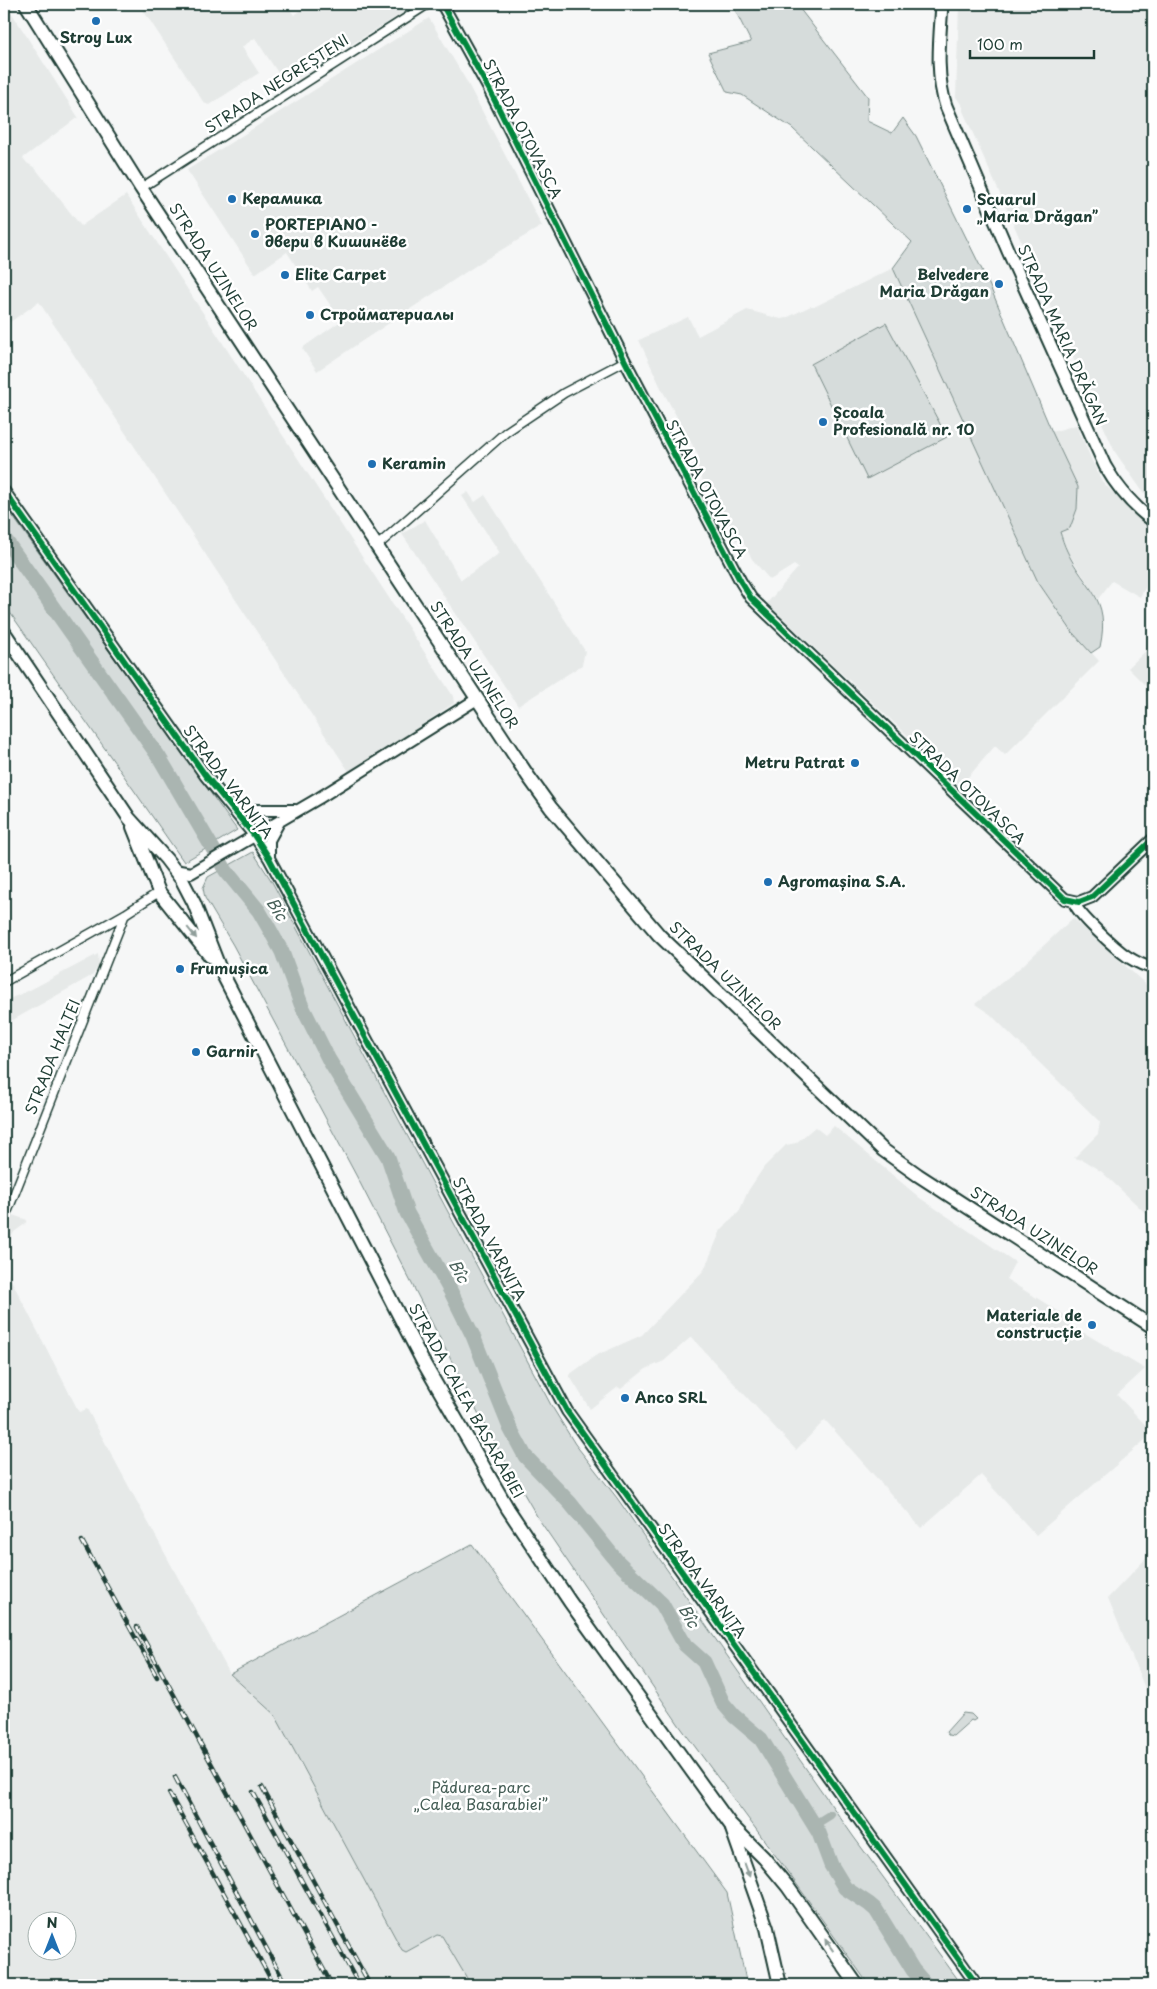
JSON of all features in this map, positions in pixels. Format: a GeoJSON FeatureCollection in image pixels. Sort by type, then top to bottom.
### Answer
{"type":"FeatureCollection","features":[{"type":"Feature","properties":{"kind":"main road","name":"STRADA UZINELOR"},"geometry":{"type":"LineString","coordinates":[[26,4],[141,188],[551,808],[659,935],[883,1150],[918,1175],[1153,1328]]}},
{"type":"Feature","properties":{"kind":"main road","name":"STRADA MARIA DRĂGAN"},"geometry":{"type":"LineString","coordinates":[[942,4],[939,73],[940,91],[946,106],[1008,251],[1105,466],[1122,492],[1141,512],[1153,521]]}},
{"type":"Feature","properties":{"kind":"main road","name":"STRADA CALEA BASARABIEI"},"geometry":{"type":"LineString","coordinates":[[4,632],[129,818],[174,870],[194,903],[219,967],[422,1360],[508,1509],[570,1602],[730,1824],[764,1858],[788,1888],[857,1985]]}},
{"type":"Feature","properties":{"kind":"main road","name":"STRADA CALEA BASARABIEI"},"geometry":{"type":"LineString","coordinates":[[129,818],[160,891],[219,967]]}},
{"type":"Feature","properties":{"kind":"main road"},"geometry":{"type":"LineString","coordinates":[[174,870],[164,874],[160,891],[178,897],[186,890]]}},
{"type":"Feature","properties":{"kind":"main road","name":"STRADA CALEA BASARABIEI"},"geometry":{"type":"LineString","coordinates":[[730,1824],[767,1928],[780,1985]]}},
{"type":"Feature","properties":{"kind":"street","name":"STRADA NEGREȘTENI"},"geometry":{"type":"LineString","coordinates":[[141,188],[428,4]]}},
{"type":"Feature","properties":{"kind":"street","name":"STRADA OTOVASCA"},"geometry":{"type":"LineString","coordinates":[[442,4],[489,89],[625,361],[751,598],[1069,900],[1079,913],[1128,957],[1144,966],[1153,968]]}},
{"type":"Feature","properties":{"kind":"street"},"geometry":{"type":"LineString","coordinates":[[377,546],[506,432],[564,393],[625,361]]}},
{"type":"Feature","properties":{"kind":"street","name":"STRADA VARNIȚA"},"geometry":{"type":"LineString","coordinates":[[4,490],[205,775],[254,834],[269,858],[568,1411],[976,1985]]}},
{"type":"Feature","properties":{"kind":"street"},"geometry":{"type":"LineString","coordinates":[[174,870],[194,871],[254,834],[280,821],[478,699]]}},
{"type":"Feature","properties":{"kind":"street"},"geometry":{"type":"LineString","coordinates":[[230,805],[265,811],[298,810]]}},
{"type":"Feature","properties":{"kind":"street"},"geometry":{"type":"LineString","coordinates":[[269,858],[269,840],[280,821]]}},
{"type":"Feature","properties":{"kind":"street"},"geometry":{"type":"LineString","coordinates":[[1069,900],[1083,901],[1092,897],[1153,839]]}},
{"type":"Feature","properties":{"kind":"street"},"geometry":{"type":"LineString","coordinates":[[186,890],[194,871]]}},
{"type":"Feature","properties":{"kind":"street"},"geometry":{"type":"LineString","coordinates":[[4,982],[125,914],[160,891]]}},
{"type":"Feature","properties":{"kind":"street","name":"STRADA HALTEI"},"geometry":{"type":"LineString","coordinates":[[8,1210],[125,914]]}},
{"type":"Feature","properties":{"kind":"shaded area"},"geometry":{"type":"Polygon","coordinates":[[[4,4],[6,4],[78,117],[23,158],[35,168],[81,226],[126,195],[453,696],[454,703],[350,773],[39,302],[4,326],[4,4]]]}},
{"type":"Feature","properties":{"kind":"shaded area"},"geometry":{"type":"Polygon","coordinates":[[[152,4],[286,4],[294,15],[306,7],[305,4],[414,4],[286,85],[255,38],[242,47],[259,73],[209,105],[204,103],[143,10],[152,4]]]}},
{"type":"Feature","properties":{"kind":"shaded area"},"geometry":{"type":"Polygon","coordinates":[[[959,4],[1153,4],[1153,500],[1143,492],[1115,452],[963,111],[963,107],[956,97],[959,4]]]}},
{"type":"Feature","properties":{"kind":"shaded area"},"geometry":{"type":"Polygon","coordinates":[[[429,18],[467,82],[542,226],[481,262],[317,371],[302,348],[341,321],[318,287],[312,291],[287,252],[255,274],[187,170],[429,18]]]}},
{"type":"Feature","properties":{"kind":"shaded area"},"geometry":{"type":"Polygon","coordinates":[[[893,268],[1038,582],[1073,632],[1099,661],[1005,755],[995,746],[963,783],[959,784],[767,603],[798,568],[794,565],[770,580],[752,559],[744,544],[739,539],[736,541],[692,461],[699,457],[661,388],[639,340],[688,317],[698,336],[747,310],[781,319],[786,318],[811,306],[816,306],[893,268]]]}},
{"type":"Feature","properties":{"kind":"shaded area"},"geometry":{"type":"Polygon","coordinates":[[[1076,425],[1101,480],[1134,515],[1153,529],[1153,574],[1140,597],[1112,581],[1098,599],[1067,551],[1060,532],[1070,528],[1077,509],[1078,487],[1052,432],[1076,425]]]}},
{"type":"Feature","properties":{"kind":"shaded area"},"geometry":{"type":"Polygon","coordinates":[[[468,492],[475,502],[485,495],[585,651],[582,665],[518,706],[402,534],[425,520],[461,580],[500,553],[462,496],[468,492]]]}},
{"type":"Feature","properties":{"kind":"shaded area"},"geometry":{"type":"Polygon","coordinates":[[[1151,646],[1153,648],[1153,693],[1128,668],[1151,646]]]}},
{"type":"Feature","properties":{"kind":"shaded area"},"geometry":{"type":"Polygon","coordinates":[[[1073,918],[1153,991],[1153,1220],[1102,1172],[1083,1160],[1074,1158],[1098,1134],[1100,1122],[990,1014],[975,1004],[1022,966],[1073,918]]]}},
{"type":"Feature","properties":{"kind":"shaded area"},"geometry":{"type":"Polygon","coordinates":[[[98,954],[99,964],[93,975],[4,1025],[4,1001],[28,991],[98,954]]]}},
{"type":"Feature","properties":{"kind":"shaded area"},"geometry":{"type":"Polygon","coordinates":[[[834,1126],[920,1198],[1015,1262],[1006,1279],[1066,1316],[1064,1321],[1145,1369],[1117,1395],[1153,1433],[1036,1535],[981,1475],[921,1528],[825,1420],[796,1450],[691,1337],[664,1361],[646,1369],[621,1389],[618,1387],[590,1409],[569,1375],[595,1356],[642,1335],[704,1270],[721,1230],[739,1212],[748,1191],[764,1167],[786,1145],[796,1143],[815,1127],[825,1135],[834,1126]]]}},
{"type":"Feature","properties":{"kind":"shaded area"},"geometry":{"type":"Polygon","coordinates":[[[4,1212],[27,1220],[25,1224],[14,1232],[4,1252],[4,1212]]]}},
{"type":"Feature","properties":{"kind":"shaded area"},"geometry":{"type":"Polygon","coordinates":[[[4,1266],[79,1412],[87,1409],[230,1674],[275,1715],[406,1952],[437,1935],[442,1936],[471,1985],[4,1985],[4,1266]]]}},
{"type":"Feature","properties":{"kind":"shaded area"},"geometry":{"type":"Polygon","coordinates":[[[1153,1551],[1153,1708],[1108,1598],[1153,1551]]]}},
{"type":"Feature","properties":{"kind":"green space"},"geometry":{"type":"Polygon","coordinates":[[[732,4],[796,4],[868,97],[867,121],[892,133],[903,118],[916,136],[988,282],[1052,432],[1078,487],[1077,509],[1070,528],[1060,532],[1074,564],[1099,604],[1102,616],[1100,647],[1091,653],[1073,633],[1038,582],[893,268],[912,242],[792,128],[742,95],[727,92],[708,53],[751,42],[732,4]]]}},
{"type":"Feature","properties":{"kind":"green space"},"geometry":{"type":"Polygon","coordinates":[[[886,323],[947,437],[867,479],[811,364],[886,323]]]}},
{"type":"Feature","properties":{"kind":"green space"},"geometry":{"type":"Polygon","coordinates":[[[4,504],[237,830],[184,862],[4,604],[4,504]]]}},
{"type":"Feature","properties":{"kind":"green space"},"geometry":{"type":"Polygon","coordinates":[[[253,852],[271,880],[551,1405],[575,1444],[617,1498],[853,1836],[962,1985],[869,1985],[679,1725],[538,1518],[486,1428],[357,1177],[233,945],[205,898],[203,888],[208,877],[253,852]]]}},
{"type":"Feature","properties":{"kind":"green space","name":"Pădurea-parc „Calea Basarabiei”"},"geometry":{"type":"Polygon","coordinates":[[[472,1544],[727,1893],[747,1985],[471,1985],[442,1936],[437,1935],[406,1952],[402,1950],[275,1715],[230,1674],[472,1544]]]}},
{"type":"Feature","properties":{"kind":"green space"},"geometry":{"type":"Polygon","coordinates":[[[963,1713],[971,1714],[976,1719],[971,1720],[953,1736],[948,1735],[946,1732],[963,1713]]]}},
{"type":"Feature","properties":{"kind":"waterway","name":"Bîc"},"geometry":{"type":"LineString","coordinates":[[4,538],[159,757],[226,871],[259,911],[270,930],[282,952],[301,1004],[329,1060],[388,1157],[407,1213],[473,1336],[510,1428],[525,1456],[570,1503],[617,1561],[662,1604],[685,1645],[704,1662],[723,1703],[734,1716],[761,1739],[819,1833],[831,1865],[845,1888],[876,1910],[913,1970],[926,1985]]}},
{"type":"Feature","properties":{"kind":"waterway"},"geometry":{"type":"LineString","coordinates":[[814,1825],[830,1815]]}},
{"type":"Feature","properties":{"kind":"railway"},"geometry":{"type":"LineString","coordinates":[[82,1541],[157,1677]]}},
{"type":"Feature","properties":{"kind":"railway"},"geometry":{"type":"LineString","coordinates":[[137,1627],[332,1985]]}},
{"type":"Feature","properties":{"kind":"railway"},"geometry":{"type":"LineString","coordinates":[[175,1777],[286,1985]]}},
{"type":"Feature","properties":{"kind":"railway"},"geometry":{"type":"LineString","coordinates":[[262,1787],[370,1985]]}},
{"type":"Feature","properties":{"kind":"railway"},"geometry":{"type":"LineString","coordinates":[[253,1792],[359,1985]]}},
{"type":"Feature","properties":{"kind":"railway"},"geometry":{"type":"LineString","coordinates":[[169,1793],[274,1985]]}},
{"type":"Feature","properties":{"kind":"cycle path"},"geometry":{"type":"LineString","coordinates":[[442,4],[489,89],[625,361],[751,598],[1065,899],[1079,902],[1092,897],[1153,839]]}},
{"type":"Feature","properties":{"kind":"cycle path"},"geometry":{"type":"LineString","coordinates":[[4,491],[205,775],[254,835],[269,858],[567,1411],[977,1985]]}},
{"type":"Feature","properties":{"kind":"place","name":"Stroy Lux"},"geometry":{"type":"Point","coordinates":[96,21]}},
{"type":"Feature","properties":{"kind":"place","name":"Керамика"},"geometry":{"type":"Point","coordinates":[232,199]}},
{"type":"Feature","properties":{"kind":"place","name":"Scuarul „Maria Drăgan”"},"geometry":{"type":"Point","coordinates":[967,209]}},
{"type":"Feature","properties":{"kind":"place","name":"PORTEPIANO - двери в Кишинёве"},"geometry":{"type":"Point","coordinates":[255,234]}},
{"type":"Feature","properties":{"kind":"place","name":"Elite Carpet"},"geometry":{"type":"Point","coordinates":[285,275]}},
{"type":"Feature","properties":{"kind":"place","name":"Belvedere Maria Drăgan"},"geometry":{"type":"Point","coordinates":[999,284]}},
{"type":"Feature","properties":{"kind":"place","name":"Стройматериалы"},"geometry":{"type":"Point","coordinates":[310,315]}},
{"type":"Feature","properties":{"kind":"place","name":"Școala Profesională nr. 10"},"geometry":{"type":"Point","coordinates":[823,422]}},
{"type":"Feature","properties":{"kind":"place","name":"Keramin"},"geometry":{"type":"Point","coordinates":[372,464]}},
{"type":"Feature","properties":{"kind":"place","name":"Metru Patrat"},"geometry":{"type":"Point","coordinates":[855,763]}},
{"type":"Feature","properties":{"kind":"place","name":"Agromașina S.A."},"geometry":{"type":"Point","coordinates":[768,882]}},
{"type":"Feature","properties":{"kind":"place","name":"Frumușica"},"geometry":{"type":"Point","coordinates":[180,969]}},
{"type":"Feature","properties":{"kind":"place","name":"Garnir"},"geometry":{"type":"Point","coordinates":[196,1052]}},
{"type":"Feature","properties":{"kind":"place","name":"Materiale de construcție"},"geometry":{"type":"Point","coordinates":[1092,1325]}},
{"type":"Feature","properties":{"kind":"place","name":"Anco SRL"},"geometry":{"type":"Point","coordinates":[625,1398]}}]}
